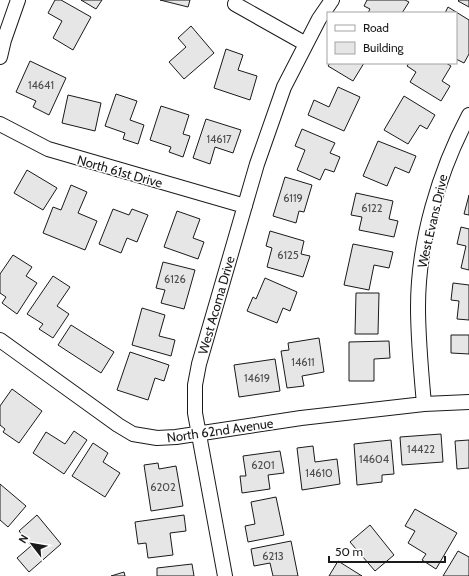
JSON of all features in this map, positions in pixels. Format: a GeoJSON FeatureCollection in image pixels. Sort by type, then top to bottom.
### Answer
{"type":"FeatureCollection","features":[{"type":"Feature","properties":{"kind":"street"},"geometry":{"type":"LineString","coordinates":[[0,57],[4,40],[18,0]]}},
{"type":"Feature","properties":{"kind":"street","name":"West Acoma Drive"},"geometry":{"type":"LineString","coordinates":[[225,576],[195,413],[195,385],[199,364],[256,164],[284,87],[319,20],[332,0]]}},
{"type":"Feature","properties":{"kind":"street"},"geometry":{"type":"LineString","coordinates":[[235,4],[306,44]]}},
{"type":"Feature","properties":{"kind":"street","name":"West Evans Drive"},"geometry":{"type":"LineString","coordinates":[[424,404],[418,313],[422,259],[440,181],[448,158],[469,115]]}},
{"type":"Feature","properties":{"kind":"street","name":"North 61st Drive"},"geometry":{"type":"LineString","coordinates":[[0,124],[48,149],[245,206]]}},
{"type":"Feature","properties":{"kind":"street","name":"North 62nd Avenue"},"geometry":{"type":"LineString","coordinates":[[0,340],[118,426],[133,434],[158,438],[176,437],[301,418],[424,404],[469,402]]}},
{"type":"Feature","properties":{"kind":"building"},"geometry":{"type":"Polygon","coordinates":[[[55,0],[61,0],[91,17],[73,50],[53,38],[62,21],[48,13],[55,0]]]}},
{"type":"Feature","properties":{"kind":"building"},"geometry":{"type":"Polygon","coordinates":[[[81,0],[102,0],[96,9],[81,0]]]}},
{"type":"Feature","properties":{"kind":"building"},"geometry":{"type":"Polygon","coordinates":[[[160,0],[190,0],[188,7],[160,0]]]}},
{"type":"Feature","properties":{"kind":"building"},"geometry":{"type":"Polygon","coordinates":[[[367,0],[405,0],[409,2],[403,12],[368,12],[370,9],[364,6],[367,0]]]}},
{"type":"Feature","properties":{"kind":"building"},"geometry":{"type":"Polygon","coordinates":[[[469,0],[469,7],[458,1],[469,0]]]}},
{"type":"Feature","properties":{"kind":"building"},"geometry":{"type":"Polygon","coordinates":[[[448,7],[456,12],[446,12],[448,7]]]}},
{"type":"Feature","properties":{"kind":"building"},"geometry":{"type":"Polygon","coordinates":[[[457,13],[469,20],[469,54],[464,63],[457,60],[457,13]]]}},
{"type":"Feature","properties":{"kind":"building"},"geometry":{"type":"Polygon","coordinates":[[[191,26],[214,53],[184,79],[169,62],[186,47],[178,38],[191,26]]]}},
{"type":"Feature","properties":{"kind":"building"},"geometry":{"type":"Polygon","coordinates":[[[226,49],[243,55],[238,70],[257,76],[250,100],[214,88],[226,49]]]}},
{"type":"Feature","properties":{"kind":"building"},"geometry":{"type":"Polygon","coordinates":[[[30,61],[66,78],[49,115],[33,107],[36,101],[16,92],[30,61]]]}},
{"type":"Feature","properties":{"kind":"building"},"geometry":{"type":"Polygon","coordinates":[[[329,64],[363,64],[353,81],[328,66],[329,64]]]}},
{"type":"Feature","properties":{"kind":"building"},"geometry":{"type":"Polygon","coordinates":[[[408,64],[448,64],[451,66],[442,81],[450,86],[441,101],[410,82],[416,72],[407,66],[408,64]]]}},
{"type":"Feature","properties":{"kind":"building"},"geometry":{"type":"Polygon","coordinates":[[[338,87],[360,97],[344,131],[308,115],[314,100],[329,107],[338,87]]]}},
{"type":"Feature","properties":{"kind":"building"},"geometry":{"type":"Polygon","coordinates":[[[116,94],[137,101],[130,120],[144,125],[138,144],[123,139],[125,133],[105,126],[116,94]]]}},
{"type":"Feature","properties":{"kind":"building"},"geometry":{"type":"Polygon","coordinates":[[[68,95],[101,103],[95,131],[62,123],[68,95]]]}},
{"type":"Feature","properties":{"kind":"building"},"geometry":{"type":"Polygon","coordinates":[[[404,96],[435,115],[427,129],[420,125],[408,144],[384,130],[404,96]]]}},
{"type":"Feature","properties":{"kind":"building"},"geometry":{"type":"Polygon","coordinates":[[[161,106],[189,115],[183,134],[190,136],[183,157],[169,152],[171,147],[150,140],[161,106]]]}},
{"type":"Feature","properties":{"kind":"building"},"geometry":{"type":"Polygon","coordinates":[[[206,119],[241,130],[233,153],[215,147],[210,164],[193,158],[206,119]]]}},
{"type":"Feature","properties":{"kind":"building"},"geometry":{"type":"Polygon","coordinates":[[[302,129],[335,143],[330,153],[340,157],[334,172],[325,169],[320,180],[297,170],[305,150],[295,146],[302,129]]]}},
{"type":"Feature","properties":{"kind":"building"},"geometry":{"type":"Polygon","coordinates":[[[378,141],[416,156],[409,173],[395,167],[387,186],[363,176],[378,141]]]}},
{"type":"Feature","properties":{"kind":"building"},"geometry":{"type":"Polygon","coordinates":[[[27,170],[57,188],[43,210],[14,193],[27,170]]]}},
{"type":"Feature","properties":{"kind":"building"},"geometry":{"type":"Polygon","coordinates":[[[285,177],[312,185],[304,212],[299,211],[296,223],[273,216],[285,177]]]}},
{"type":"Feature","properties":{"kind":"building"},"geometry":{"type":"Polygon","coordinates":[[[71,185],[87,192],[78,213],[97,221],[85,250],[43,233],[53,207],[61,210],[71,185]]]}},
{"type":"Feature","properties":{"kind":"building"},"geometry":{"type":"Polygon","coordinates":[[[356,193],[393,201],[389,219],[398,221],[394,237],[359,230],[362,217],[351,215],[356,193]]]}},
{"type":"Feature","properties":{"kind":"building"},"geometry":{"type":"Polygon","coordinates":[[[469,195],[469,215],[464,214],[469,195]]]}},
{"type":"Feature","properties":{"kind":"building"},"geometry":{"type":"Polygon","coordinates":[[[113,209],[129,215],[132,209],[148,215],[137,242],[127,238],[121,253],[99,244],[113,209]]]}},
{"type":"Feature","properties":{"kind":"building"},"geometry":{"type":"Polygon","coordinates":[[[177,211],[200,219],[193,238],[204,242],[198,259],[164,247],[177,211]]]}},
{"type":"Feature","properties":{"kind":"building"},"geometry":{"type":"Polygon","coordinates":[[[461,227],[469,229],[469,270],[461,268],[466,246],[457,244],[461,227]]]}},
{"type":"Feature","properties":{"kind":"building"},"geometry":{"type":"Polygon","coordinates":[[[270,231],[304,241],[301,254],[310,256],[303,277],[267,267],[272,248],[266,246],[270,231]]]}},
{"type":"Feature","properties":{"kind":"building"},"geometry":{"type":"Polygon","coordinates":[[[353,244],[393,252],[389,268],[374,265],[369,290],[344,285],[353,244]]]}},
{"type":"Feature","properties":{"kind":"building"},"geometry":{"type":"Polygon","coordinates":[[[13,255],[32,267],[26,276],[37,283],[17,314],[2,303],[6,297],[0,293],[0,274],[13,255]]]}},
{"type":"Feature","properties":{"kind":"building"},"geometry":{"type":"Polygon","coordinates":[[[163,262],[195,270],[184,309],[161,303],[165,290],[156,288],[163,262]]]}},
{"type":"Feature","properties":{"kind":"building"},"geometry":{"type":"Polygon","coordinates":[[[53,276],[70,287],[57,306],[69,314],[53,338],[39,329],[43,324],[27,314],[53,276]]]}},
{"type":"Feature","properties":{"kind":"building"},"geometry":{"type":"Polygon","coordinates":[[[265,278],[297,292],[290,311],[283,308],[277,323],[247,311],[253,297],[256,299],[265,278]]]}},
{"type":"Feature","properties":{"kind":"building"},"geometry":{"type":"Polygon","coordinates":[[[453,283],[469,285],[469,320],[457,319],[459,301],[451,300],[453,283]]]}},
{"type":"Feature","properties":{"kind":"building"},"geometry":{"type":"Polygon","coordinates":[[[356,293],[379,293],[378,334],[355,334],[356,293]]]}},
{"type":"Feature","properties":{"kind":"building"},"geometry":{"type":"Polygon","coordinates":[[[142,308],[165,315],[159,336],[175,340],[171,356],[132,345],[142,308]]]}},
{"type":"Feature","properties":{"kind":"building"},"geometry":{"type":"Polygon","coordinates":[[[71,325],[114,352],[101,373],[58,345],[71,325]]]}},
{"type":"Feature","properties":{"kind":"building"},"geometry":{"type":"Polygon","coordinates":[[[451,335],[469,335],[469,354],[451,353],[451,335]]]}},
{"type":"Feature","properties":{"kind":"building"},"geometry":{"type":"Polygon","coordinates":[[[319,338],[324,372],[302,376],[304,386],[287,388],[281,351],[289,350],[288,343],[319,338]]]}},
{"type":"Feature","properties":{"kind":"building"},"geometry":{"type":"Polygon","coordinates":[[[389,341],[390,358],[374,359],[374,381],[349,381],[349,342],[389,341]]]}},
{"type":"Feature","properties":{"kind":"building"},"geometry":{"type":"Polygon","coordinates":[[[130,352],[169,365],[164,381],[155,378],[148,400],[117,390],[130,352]]]}},
{"type":"Feature","properties":{"kind":"building"},"geometry":{"type":"Polygon","coordinates":[[[275,359],[280,391],[239,397],[234,365],[275,359]]]}},
{"type":"Feature","properties":{"kind":"building"},"geometry":{"type":"Polygon","coordinates":[[[12,389],[42,411],[19,443],[3,432],[5,429],[0,425],[0,406],[12,389]]]}},
{"type":"Feature","properties":{"kind":"building"},"geometry":{"type":"Polygon","coordinates":[[[74,431],[87,440],[64,474],[33,453],[46,432],[65,444],[74,431]]]}},
{"type":"Feature","properties":{"kind":"building"},"geometry":{"type":"Polygon","coordinates":[[[441,434],[443,462],[402,465],[400,437],[441,434]]]}},
{"type":"Feature","properties":{"kind":"building"},"geometry":{"type":"Polygon","coordinates":[[[391,440],[394,474],[382,475],[382,482],[357,485],[354,444],[391,440]]]}},
{"type":"Feature","properties":{"kind":"building"},"geometry":{"type":"Polygon","coordinates":[[[469,440],[469,468],[457,469],[455,441],[469,440]]]}},
{"type":"Feature","properties":{"kind":"building"},"geometry":{"type":"Polygon","coordinates":[[[93,443],[108,453],[103,462],[120,473],[105,497],[72,476],[93,443]]]}},
{"type":"Feature","properties":{"kind":"building"},"geometry":{"type":"Polygon","coordinates":[[[313,446],[315,462],[337,459],[340,484],[302,490],[297,448],[313,446]]]}},
{"type":"Feature","properties":{"kind":"building"},"geometry":{"type":"Polygon","coordinates":[[[280,451],[284,473],[268,475],[270,489],[242,493],[240,476],[246,476],[243,456],[280,451]]]}},
{"type":"Feature","properties":{"kind":"building"},"geometry":{"type":"Polygon","coordinates":[[[158,463],[159,469],[176,466],[183,506],[151,511],[144,465],[158,463]]]}},
{"type":"Feature","properties":{"kind":"building"},"geometry":{"type":"Polygon","coordinates":[[[0,484],[26,506],[8,527],[0,520],[0,484]]]}},
{"type":"Feature","properties":{"kind":"building"},"geometry":{"type":"Polygon","coordinates":[[[276,497],[284,535],[248,542],[245,526],[255,524],[251,502],[276,497]]]}},
{"type":"Feature","properties":{"kind":"building"},"geometry":{"type":"Polygon","coordinates":[[[415,509],[457,533],[436,569],[422,560],[426,554],[408,543],[415,531],[405,526],[415,509]]]}},
{"type":"Feature","properties":{"kind":"building"},"geometry":{"type":"Polygon","coordinates":[[[37,515],[61,544],[29,572],[17,558],[31,546],[19,531],[37,515]]]}},
{"type":"Feature","properties":{"kind":"building"},"geometry":{"type":"Polygon","coordinates":[[[184,515],[186,531],[170,533],[173,555],[148,558],[146,543],[138,544],[135,522],[184,515]]]}},
{"type":"Feature","properties":{"kind":"building"},"geometry":{"type":"Polygon","coordinates":[[[370,525],[394,555],[375,571],[350,542],[370,525]]]}},
{"type":"Feature","properties":{"kind":"building"},"geometry":{"type":"Polygon","coordinates":[[[291,541],[298,576],[273,576],[270,563],[254,566],[251,549],[291,541]]]}},
{"type":"Feature","properties":{"kind":"building"},"geometry":{"type":"Polygon","coordinates":[[[458,551],[469,557],[469,576],[443,576],[458,551]]]}},
{"type":"Feature","properties":{"kind":"building"},"geometry":{"type":"Polygon","coordinates":[[[338,561],[362,576],[329,576],[338,561]]]}},
{"type":"Feature","properties":{"kind":"building"},"geometry":{"type":"Polygon","coordinates":[[[192,564],[194,576],[157,576],[157,568],[192,564]]]}},
{"type":"Feature","properties":{"kind":"building"},"geometry":{"type":"Polygon","coordinates":[[[124,572],[125,576],[111,576],[124,572]]]}}]}
